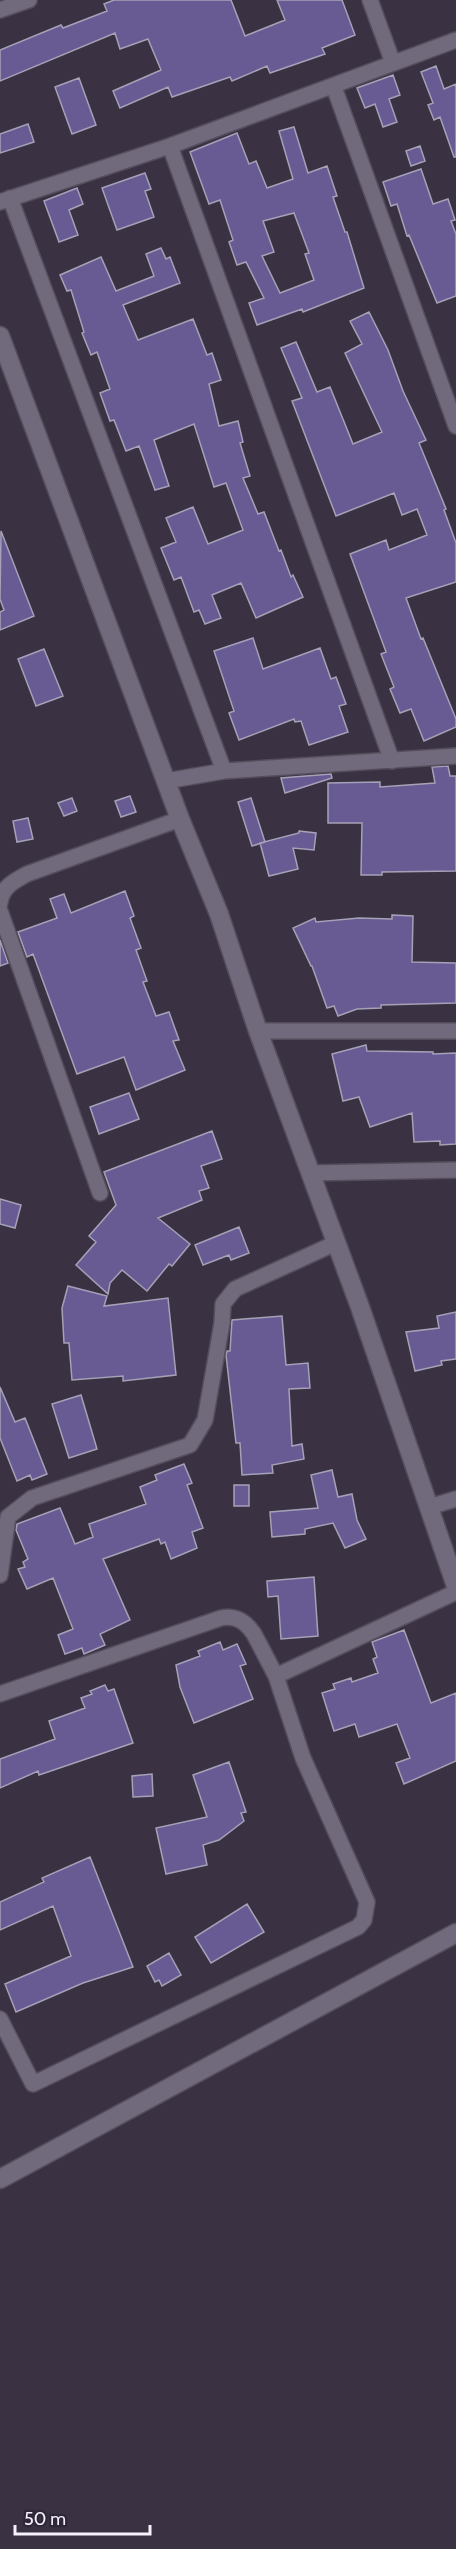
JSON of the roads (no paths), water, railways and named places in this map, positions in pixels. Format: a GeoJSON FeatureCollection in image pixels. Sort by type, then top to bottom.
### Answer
{"type":"FeatureCollection","features":[{"type":"Feature","properties":{"kind":"street"},"geometry":{"type":"LineString","coordinates":[[0,10],[29,0]]}},
{"type":"Feature","properties":{"kind":"street"},"geometry":{"type":"LineString","coordinates":[[370,0],[393,63]]}},
{"type":"Feature","properties":{"kind":"street"},"geometry":{"type":"LineString","coordinates":[[224,771],[5,200],[170,146],[456,40]]}},
{"type":"Feature","properties":{"kind":"street"},"geometry":{"type":"LineString","coordinates":[[334,87],[456,426]]}},
{"type":"Feature","properties":{"kind":"street"},"geometry":{"type":"LineString","coordinates":[[170,146],[392,761]]}},
{"type":"Feature","properties":{"kind":"street"},"geometry":{"type":"LineString","coordinates":[[0,336],[180,819],[219,914],[258,1030],[336,1243],[456,1586]]}},
{"type":"Feature","properties":{"kind":"street"},"geometry":{"type":"LineString","coordinates":[[166,781],[224,771],[456,756]]}},
{"type":"Feature","properties":{"kind":"street"},"geometry":{"type":"LineString","coordinates":[[0,903],[1,894],[11,883],[27,874],[180,819]]}},
{"type":"Feature","properties":{"kind":"street"},"geometry":{"type":"LineString","coordinates":[[0,910],[100,1193]]}},
{"type":"Feature","properties":{"kind":"street"},"geometry":{"type":"LineString","coordinates":[[258,1030],[456,1031]]}},
{"type":"Feature","properties":{"kind":"street"},"geometry":{"type":"LineString","coordinates":[[310,1173],[456,1170]]}},
{"type":"Feature","properties":{"kind":"street"},"geometry":{"type":"LineString","coordinates":[[0,1575],[8,1517],[32,1498],[190,1445],[205,1420],[222,1323],[223,1304],[235,1289],[336,1243]]}},
{"type":"Feature","properties":{"kind":"street"},"geometry":{"type":"LineString","coordinates":[[429,1507],[456,1499]]}},
{"type":"Feature","properties":{"kind":"street"},"geometry":{"type":"LineString","coordinates":[[276,1676],[456,1592]]}},
{"type":"Feature","properties":{"kind":"street"},"geometry":{"type":"LineString","coordinates":[[0,2019],[33,2084],[358,1927],[364,1920],[367,1902],[303,1758],[276,1676],[250,1628],[236,1618],[228,1616],[2,1688]]}},
{"type":"Feature","properties":{"kind":"street"},"geometry":{"type":"LineString","coordinates":[[0,2179],[456,1933]]}}]}
